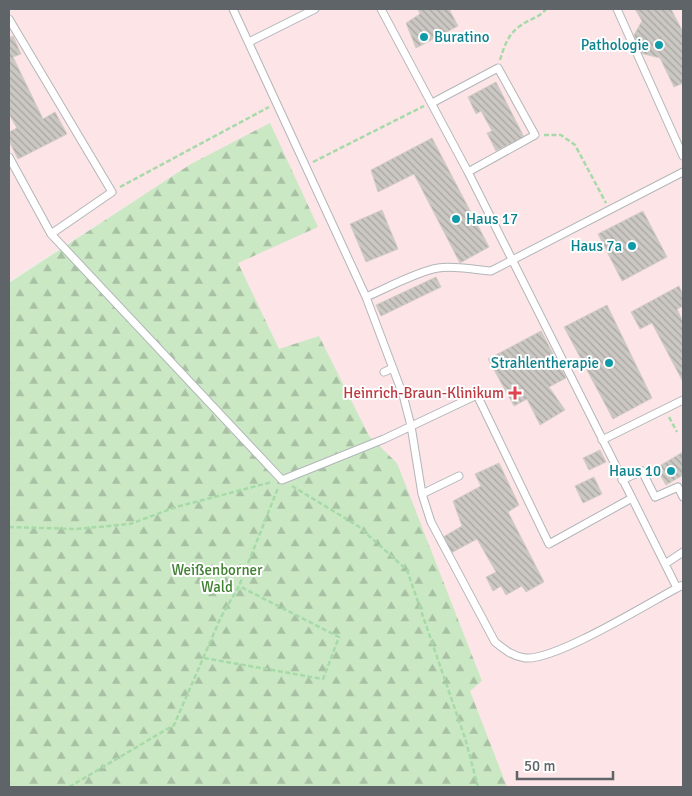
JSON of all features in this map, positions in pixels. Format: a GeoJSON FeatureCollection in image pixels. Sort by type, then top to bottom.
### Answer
{"type":"FeatureCollection","features":[{"type":"Feature","properties":{"kind":"lane"},"geometry":{"type":"LineString","coordinates":[[234,9],[366,297],[393,368],[411,426],[422,494],[431,522],[495,642],[510,654],[526,658],[555,652],[680,586],[665,564],[468,172],[381,9]]}},
{"type":"Feature","properties":{"kind":"lane"},"geometry":{"type":"LineString","coordinates":[[249,42],[314,9]]}},
{"type":"Feature","properties":{"kind":"lane"},"geometry":{"type":"LineString","coordinates":[[617,9],[683,156]]}},
{"type":"Feature","properties":{"kind":"lane"},"geometry":{"type":"LineString","coordinates":[[9,18],[112,192],[51,234]]}},
{"type":"Feature","properties":{"kind":"lane"},"geometry":{"type":"LineString","coordinates":[[432,103],[498,68],[535,135],[468,172]]}},
{"type":"Feature","properties":{"kind":"lane"},"geometry":{"type":"LineString","coordinates":[[9,157],[51,234],[282,480],[411,426],[477,395],[549,544],[632,498]]}},
{"type":"Feature","properties":{"kind":"lane"},"geometry":{"type":"LineString","coordinates":[[366,297],[436,268],[452,267],[470,270],[491,270],[610,211],[683,172]]}},
{"type":"Feature","properties":{"kind":"lane"},"geometry":{"type":"LineString","coordinates":[[384,372],[393,368]]}},
{"type":"Feature","properties":{"kind":"lane"},"geometry":{"type":"LineString","coordinates":[[602,440],[683,400]]}},
{"type":"Feature","properties":{"kind":"lane"},"geometry":{"type":"LineString","coordinates":[[622,480],[642,471],[655,497],[678,487],[683,497]]}},
{"type":"Feature","properties":{"kind":"lane"},"geometry":{"type":"LineString","coordinates":[[422,494],[459,476]]}},
{"type":"Feature","properties":{"kind":"lane"},"geometry":{"type":"LineString","coordinates":[[665,564],[683,552]]}},
{"type":"Feature","properties":{"kind":"path"},"geometry":{"type":"LineString","coordinates":[[498,68],[505,41],[519,26],[541,16],[546,9]]}},
{"type":"Feature","properties":{"kind":"path"},"geometry":{"type":"LineString","coordinates":[[112,192],[277,103]]}},
{"type":"Feature","properties":{"kind":"path"},"geometry":{"type":"LineString","coordinates":[[305,166],[432,103]]}},
{"type":"Feature","properties":{"kind":"path"},"geometry":{"type":"LineString","coordinates":[[535,135],[561,135],[575,145],[610,211]]}},
{"type":"Feature","properties":{"kind":"path"},"geometry":{"type":"LineString","coordinates":[[665,409],[677,432]]}},
{"type":"Feature","properties":{"kind":"path"},"geometry":{"type":"LineString","coordinates":[[9,527],[76,530],[130,524],[176,506],[282,480],[358,526],[407,570],[465,738],[478,787]]}},
{"type":"Feature","properties":{"kind":"path"},"geometry":{"type":"LineString","coordinates":[[69,787],[174,725],[221,617],[239,586],[282,480]]}},
{"type":"Feature","properties":{"kind":"path"},"geometry":{"type":"LineString","coordinates":[[204,658],[323,678],[339,637],[239,586]]}},
{"type":"Feature","properties":{"kind":"shaded area","name":"Heinrich-Braun-Klinikum"},"geometry":{"type":"Polygon","coordinates":[[[9,9],[683,9],[683,787],[507,787],[470,691],[482,681],[397,463],[369,436],[319,336],[280,350],[238,263],[270,123],[191,164],[9,281],[9,9]]]}},
{"type":"Feature","properties":{"kind":"green space","name":"Weißenborner Wald"},"geometry":{"type":"Polygon","coordinates":[[[270,123],[318,227],[238,263],[279,349],[319,336],[369,436],[397,463],[482,681],[470,691],[507,787],[9,787],[9,283],[191,164],[270,123]]]}},
{"type":"Feature","properties":{"kind":"building","name":"Buratino"},"geometry":{"type":"Polygon","coordinates":[[[418,9],[449,9],[458,26],[416,48],[406,23],[420,14],[418,9]]]}},
{"type":"Feature","properties":{"kind":"building","name":"Pathologie"},"geometry":{"type":"Polygon","coordinates":[[[635,9],[671,9],[683,32],[683,83],[674,87],[660,58],[640,53],[634,42],[634,35],[642,21],[635,9]]]}},
{"type":"Feature","properties":{"kind":"building"},"geometry":{"type":"Polygon","coordinates":[[[13,36],[21,54],[13,57],[43,119],[55,112],[67,134],[18,159],[9,141],[9,132],[17,128],[9,114],[9,38],[13,36]]]}},
{"type":"Feature","properties":{"kind":"building"},"geometry":{"type":"Polygon","coordinates":[[[496,82],[524,137],[496,151],[487,133],[492,131],[481,111],[476,114],[468,97],[496,82]]]}},
{"type":"Feature","properties":{"kind":"building","name":"Haus 17"},"geometry":{"type":"Polygon","coordinates":[[[432,138],[489,247],[460,263],[414,174],[378,192],[371,170],[432,138]]]}},
{"type":"Feature","properties":{"kind":"building"},"geometry":{"type":"Polygon","coordinates":[[[382,210],[398,249],[366,262],[350,224],[382,210]]]}},
{"type":"Feature","properties":{"kind":"building","name":"Haus 7a"},"geometry":{"type":"Polygon","coordinates":[[[643,211],[667,257],[622,281],[598,234],[643,211]]]}},
{"type":"Feature","properties":{"kind":"building"},"geometry":{"type":"Polygon","coordinates":[[[436,277],[441,287],[381,316],[376,305],[436,277]]]}},
{"type":"Feature","properties":{"kind":"building"},"geometry":{"type":"Polygon","coordinates":[[[679,286],[683,295],[683,306],[677,309],[683,322],[683,382],[652,323],[640,329],[631,312],[679,286]]]}},
{"type":"Feature","properties":{"kind":"building","name":"Strahlentherapie"},"geometry":{"type":"Polygon","coordinates":[[[607,305],[652,398],[613,419],[564,327],[607,305]]]}},
{"type":"Feature","properties":{"kind":"building"},"geometry":{"type":"Polygon","coordinates":[[[541,331],[566,378],[549,387],[565,410],[540,425],[527,399],[514,406],[488,359],[541,331]]]}},
{"type":"Feature","properties":{"kind":"building"},"geometry":{"type":"Polygon","coordinates":[[[600,450],[606,462],[589,470],[583,458],[600,450]]]}},
{"type":"Feature","properties":{"kind":"building","name":"Haus 10"},"geometry":{"type":"Polygon","coordinates":[[[683,452],[683,475],[666,485],[656,468],[683,452]]]}},
{"type":"Feature","properties":{"kind":"building"},"geometry":{"type":"Polygon","coordinates":[[[499,463],[519,505],[508,512],[544,582],[526,592],[522,586],[506,595],[501,586],[493,591],[486,577],[496,572],[477,539],[451,553],[443,537],[462,526],[453,501],[481,486],[475,474],[499,463]]]}},
{"type":"Feature","properties":{"kind":"building"},"geometry":{"type":"Polygon","coordinates":[[[594,477],[602,494],[583,503],[575,486],[594,477]]]}},
{"type":"Feature","properties":{"kind":"place","name":"Buratino"},"geometry":{"type":"Point","coordinates":[424,37]}},
{"type":"Feature","properties":{"kind":"place","name":"Pathologie"},"geometry":{"type":"Point","coordinates":[659,45]}},
{"type":"Feature","properties":{"kind":"place","name":"Haus 17"},"geometry":{"type":"Point","coordinates":[456,219]}},
{"type":"Feature","properties":{"kind":"place","name":"Haus 7a"},"geometry":{"type":"Point","coordinates":[632,246]}},
{"type":"Feature","properties":{"kind":"place","name":"Strahlentherapie"},"geometry":{"type":"Point","coordinates":[609,363]}},
{"type":"Feature","properties":{"kind":"place","name":"Heinrich-Braun-Klinikum"},"geometry":{"type":"Point","coordinates":[515,393]}},
{"type":"Feature","properties":{"kind":"place","name":"Haus 10"},"geometry":{"type":"Point","coordinates":[671,471]}}]}
